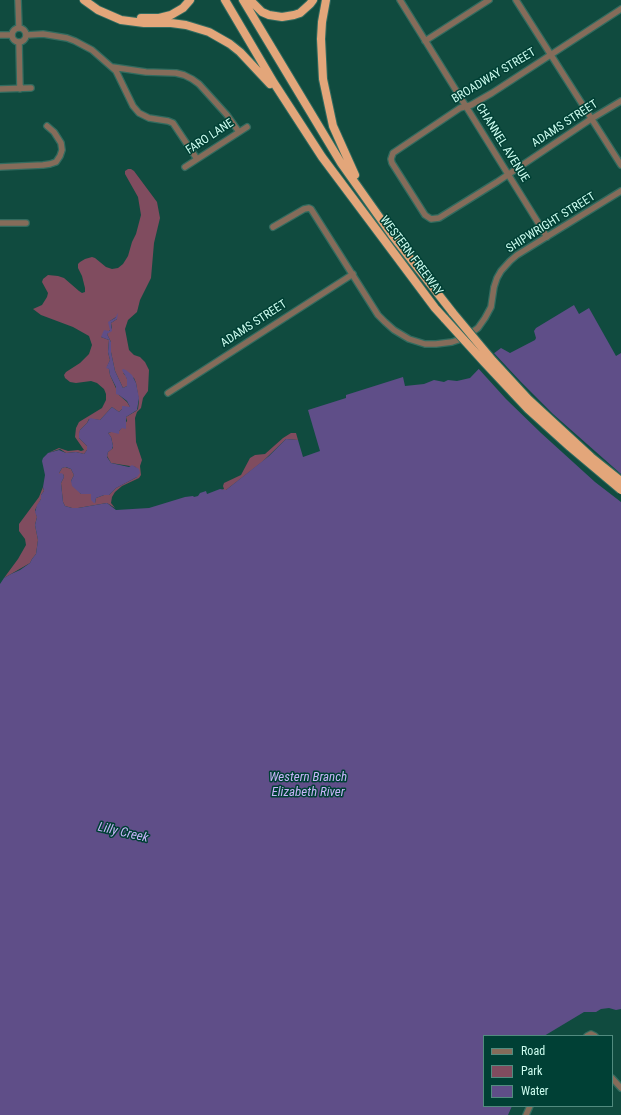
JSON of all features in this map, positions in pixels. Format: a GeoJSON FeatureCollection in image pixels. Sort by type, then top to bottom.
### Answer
{"type":"FeatureCollection","features":[{"type":"Feature","properties":{"kind":"highway"},"geometry":{"type":"LineString","coordinates":[[84,0],[98,10],[121,20],[144,24],[172,23],[186,25],[209,32],[230,44],[247,58],[284,99]]}},
{"type":"Feature","properties":{"kind":"highway"},"geometry":{"type":"LineString","coordinates":[[93,0],[120,14],[137,17],[159,18],[171,15],[182,8],[190,0]]}},
{"type":"Feature","properties":{"kind":"highway","name":"WESTERN FREEWAY"},"geometry":{"type":"LineString","coordinates":[[225,0],[284,99],[322,157],[436,308],[528,409],[621,490]]}},
{"type":"Feature","properties":{"kind":"highway","name":"WESTERN FREEWAY"},"geometry":{"type":"LineString","coordinates":[[244,0],[341,163],[392,235],[453,313],[493,361],[528,399],[560,429],[621,481]]}},
{"type":"Feature","properties":{"kind":"highway"},"geometry":{"type":"LineString","coordinates":[[250,0],[262,12],[269,15],[282,17],[300,13],[313,0]]}},
{"type":"Feature","properties":{"kind":"highway"},"geometry":{"type":"LineString","coordinates":[[326,0],[322,22],[321,45],[323,79],[327,103],[333,126],[341,146],[369,202]]}},
{"type":"Feature","properties":{"kind":"street"},"geometry":{"type":"LineString","coordinates":[[18,0],[19,28]]}},
{"type":"Feature","properties":{"kind":"street","name":"CHANNEL AVENUE"},"geometry":{"type":"LineString","coordinates":[[400,0],[547,237]]}},
{"type":"Feature","properties":{"kind":"street"},"geometry":{"type":"LineString","coordinates":[[425,40],[489,0]]}},
{"type":"Feature","properties":{"kind":"street"},"geometry":{"type":"LineString","coordinates":[[516,0],[621,165]]}},
{"type":"Feature","properties":{"kind":"street","name":"BROADWAY STREET"},"geometry":{"type":"LineString","coordinates":[[422,210],[395,168],[391,159],[393,153],[460,108],[472,105],[621,10]]}},
{"type":"Feature","properties":{"kind":"street"},"geometry":{"type":"LineString","coordinates":[[19,28],[23,29],[27,35]]}},
{"type":"Feature","properties":{"kind":"street"},"geometry":{"type":"LineString","coordinates":[[12,35],[13,31],[19,28]]}},
{"type":"Feature","properties":{"kind":"street"},"geometry":{"type":"LineString","coordinates":[[0,35],[12,35]]}},
{"type":"Feature","properties":{"kind":"street"},"geometry":{"type":"LineString","coordinates":[[12,35],[14,40],[20,43]]}},
{"type":"Feature","properties":{"kind":"street"},"geometry":{"type":"LineString","coordinates":[[20,43],[24,41],[27,35]]}},
{"type":"Feature","properties":{"kind":"street"},"geometry":{"type":"LineString","coordinates":[[27,35],[55,35],[75,41],[92,50],[112,67],[119,76],[135,109],[149,118],[173,123],[197,159]]}},
{"type":"Feature","properties":{"kind":"street"},"geometry":{"type":"LineString","coordinates":[[20,43],[20,89]]}},
{"type":"Feature","properties":{"kind":"street"},"geometry":{"type":"LineString","coordinates":[[112,67],[146,72],[176,73],[192,78],[227,115],[239,132]]}},
{"type":"Feature","properties":{"kind":"street"},"geometry":{"type":"LineString","coordinates":[[0,89],[31,88]]}},
{"type":"Feature","properties":{"kind":"street","name":"ADAMS STREET"},"geometry":{"type":"LineString","coordinates":[[422,210],[428,218],[434,220],[439,218],[621,101]]}},
{"type":"Feature","properties":{"kind":"street"},"geometry":{"type":"LineString","coordinates":[[0,167],[43,165],[56,162],[62,150],[61,143],[54,132],[47,126]]}},
{"type":"Feature","properties":{"kind":"street","name":"FARO LANE"},"geometry":{"type":"LineString","coordinates":[[185,167],[247,126]]}},
{"type":"Feature","properties":{"kind":"street","name":"SHIPWRIGHT STREET"},"geometry":{"type":"LineString","coordinates":[[274,227],[304,209],[309,208],[378,314],[394,330],[408,339],[425,344],[436,344],[452,342],[464,338],[475,331],[491,307],[497,278],[505,266],[517,255],[621,192]]}},
{"type":"Feature","properties":{"kind":"street"},"geometry":{"type":"LineString","coordinates":[[0,223],[26,222]]}},
{"type":"Feature","properties":{"kind":"street","name":"ADAMS STREET"},"geometry":{"type":"LineString","coordinates":[[168,392],[352,274]]}},
{"type":"Feature","properties":{"kind":"street"},"geometry":{"type":"LineString","coordinates":[[613,1079],[621,1088]]}},
{"type":"Feature","properties":{"kind":"green space"},"geometry":{"type":"Polygon","coordinates":[[[128,169],[134,171],[157,202],[160,218],[154,243],[151,278],[140,300],[137,312],[128,320],[125,329],[129,350],[145,362],[149,370],[148,391],[143,398],[141,408],[137,412],[135,418],[136,442],[142,460],[140,466],[141,475],[139,478],[122,486],[115,492],[111,503],[115,508],[107,503],[72,508],[65,506],[63,502],[61,483],[64,477],[63,474],[59,474],[62,468],[65,467],[71,469],[74,475],[71,481],[81,494],[91,494],[95,503],[96,498],[109,495],[116,488],[137,477],[136,467],[111,463],[107,456],[108,452],[113,448],[111,437],[108,433],[119,431],[127,421],[126,417],[138,409],[139,401],[136,383],[134,378],[123,373],[127,379],[127,386],[123,388],[115,371],[111,352],[111,342],[107,334],[112,328],[111,323],[117,319],[116,317],[110,321],[110,330],[101,337],[109,340],[108,352],[110,360],[107,367],[119,395],[130,407],[123,408],[119,412],[112,407],[100,420],[89,419],[80,430],[79,438],[87,446],[87,450],[84,454],[76,452],[66,453],[60,449],[48,453],[59,448],[68,451],[84,450],[75,437],[76,428],[79,422],[102,408],[106,400],[106,394],[104,389],[97,383],[91,381],[76,383],[70,382],[64,375],[89,354],[92,345],[89,336],[73,327],[41,315],[33,309],[42,305],[47,297],[48,293],[42,282],[48,275],[64,278],[82,293],[85,292],[85,288],[78,268],[78,264],[80,262],[92,257],[106,267],[112,269],[118,268],[123,264],[128,256],[141,215],[138,197],[125,174],[125,171],[128,169]]]}},
{"type":"Feature","properties":{"kind":"green space"},"geometry":{"type":"Polygon","coordinates":[[[291,433],[296,433],[298,440],[286,439],[262,462],[226,490],[222,490],[224,489],[224,483],[241,475],[250,458],[255,455],[265,454],[291,433]]]}},
{"type":"Feature","properties":{"kind":"green space"},"geometry":{"type":"Polygon","coordinates":[[[43,487],[44,491],[35,510],[37,517],[35,525],[38,540],[36,554],[30,563],[4,578],[26,545],[25,539],[19,531],[19,524],[39,497],[43,487]]]}},
{"type":"Feature","properties":{"kind":"water","name":"Western Branch Elizabeth River"},"geometry":{"type":"Polygon","coordinates":[[[574,305],[579,314],[589,308],[616,356],[621,353],[621,1009],[616,1010],[609,1008],[601,1009],[596,1012],[584,1012],[546,1035],[483,1035],[483,1107],[512,1107],[508,1115],[0,1115],[0,584],[4,578],[30,563],[36,554],[38,540],[35,525],[37,517],[35,512],[44,491],[43,487],[45,475],[42,461],[43,458],[48,453],[59,450],[66,453],[76,452],[84,454],[87,450],[87,446],[79,438],[79,433],[90,418],[100,420],[112,407],[119,412],[122,409],[122,406],[130,407],[127,401],[116,394],[116,387],[110,375],[109,369],[106,368],[110,360],[108,352],[109,340],[101,337],[104,330],[110,330],[108,322],[115,318],[118,313],[117,319],[111,323],[112,331],[107,334],[111,342],[111,352],[115,371],[123,388],[127,386],[127,379],[122,370],[126,370],[132,375],[136,383],[139,398],[137,410],[126,417],[126,429],[122,428],[119,431],[119,434],[111,432],[108,433],[111,437],[113,446],[108,452],[107,457],[111,463],[129,467],[132,465],[139,469],[140,473],[137,477],[116,488],[109,495],[96,498],[94,503],[91,500],[91,494],[81,494],[72,486],[71,481],[74,475],[71,469],[66,467],[62,468],[59,474],[63,474],[64,477],[61,483],[63,502],[65,506],[72,508],[107,503],[116,510],[149,508],[185,497],[198,496],[200,493],[206,491],[207,494],[220,489],[226,490],[269,456],[286,439],[298,440],[303,457],[320,451],[308,410],[346,398],[346,395],[403,377],[405,386],[424,384],[434,380],[444,382],[448,380],[457,381],[470,378],[493,354],[501,348],[510,353],[535,340],[536,338],[534,331],[536,328],[574,305]]]}},
{"type":"Feature","properties":{"kind":"pier"},"geometry":{"type":"Polygon","coordinates":[[[493,352],[553,414],[621,474],[621,502],[595,482],[541,433],[506,399],[477,367],[493,352]]]}},
{"type":"Feature","properties":{"kind":"water label","name":"Lilly Creek"},"geometry":{"type":"Point","coordinates":[123,833]}}]}
